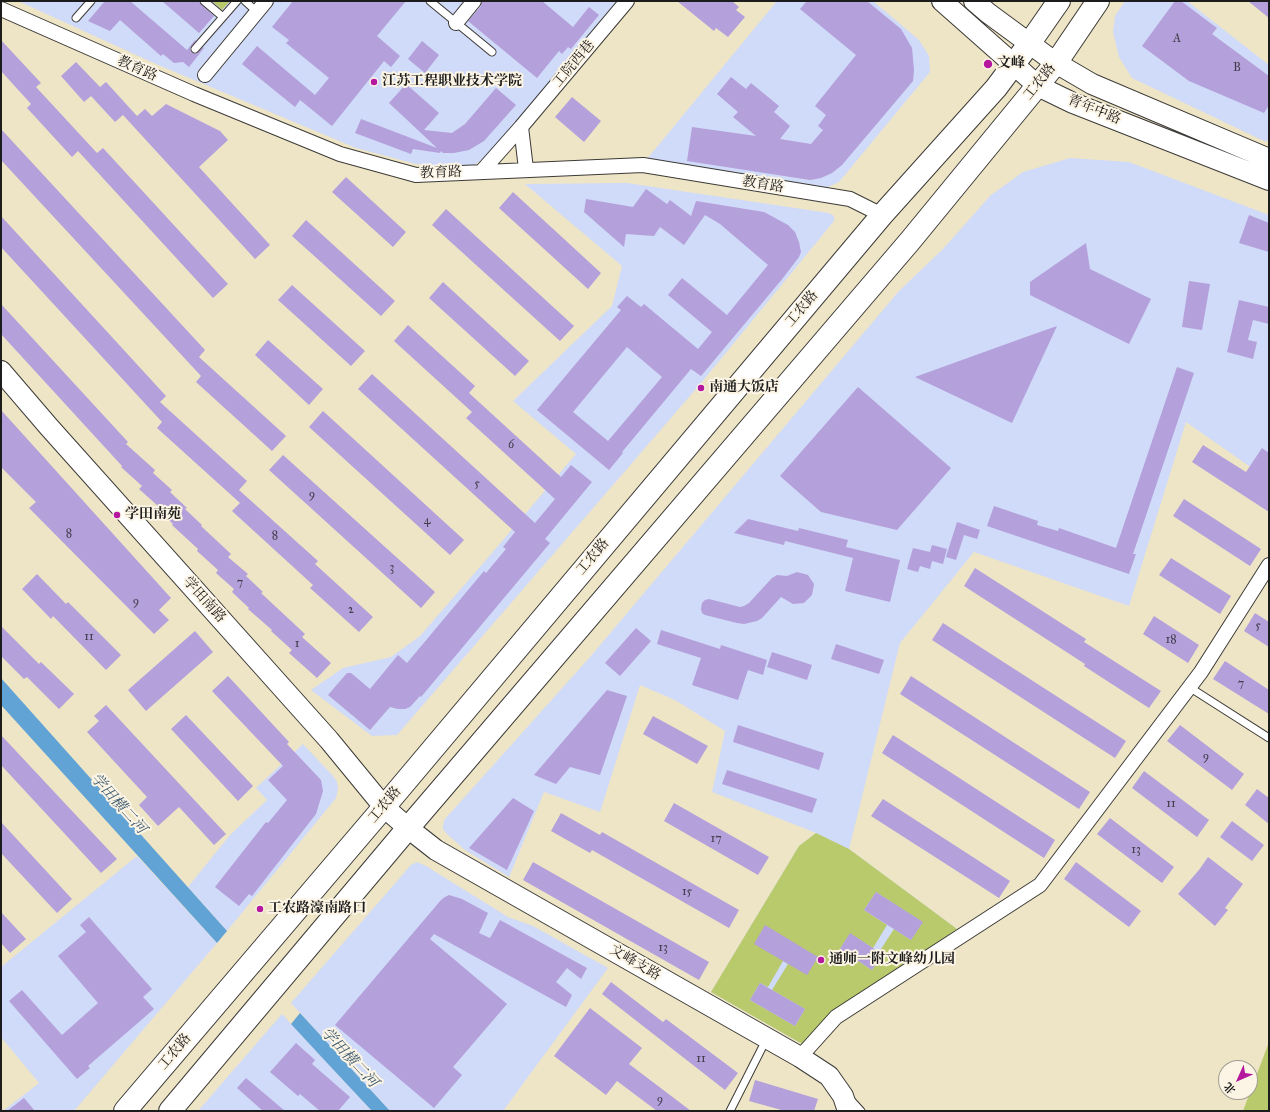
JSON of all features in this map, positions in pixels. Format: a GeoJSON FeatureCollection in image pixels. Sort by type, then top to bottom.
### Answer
{"type":"FeatureCollection","features":[{"type":"Feature","properties":{"kind":"main road","name":"工农路"},"geometry":{"type":"LineString","coordinates":[[125,1111],[384,807],[882,215],[996,88],[1059,1]]}},
{"type":"Feature","properties":{"kind":"main road","name":"工农路"},"geometry":{"type":"LineString","coordinates":[[170,1111],[408,828],[910,241],[1038,86],[1056,63],[1098,1]]}},
{"type":"Feature","properties":{"kind":"street"},"geometry":{"type":"LineString","coordinates":[[456,23],[474,1]]}},
{"type":"Feature","properties":{"kind":"street","name":"工院西巷"},"geometry":{"type":"LineString","coordinates":[[482,171],[627,1]]}},
{"type":"Feature","properties":{"kind":"street","name":"青年中路"},"geometry":{"type":"LineString","coordinates":[[942,1],[1038,86],[1073,103],[1269,180]]}},
{"type":"Feature","properties":{"kind":"street","name":"青年中路"},"geometry":{"type":"LineString","coordinates":[[974,1],[1056,63],[1092,84],[1269,159]]}},
{"type":"Feature","properties":{"kind":"street"},"geometry":{"type":"LineString","coordinates":[[205,75],[253,4]]}},
{"type":"Feature","properties":{"kind":"street","name":"教育路"},"geometry":{"type":"LineString","coordinates":[[1,9],[194,94],[340,154],[416,174],[642,165],[850,199],[882,215]]}},
{"type":"Feature","properties":{"kind":"street"},"geometry":{"type":"LineString","coordinates":[[521,127],[526,169]]}},
{"type":"Feature","properties":{"kind":"street","name":"学田南路"},"geometry":{"type":"LineString","coordinates":[[1,371],[49,427],[329,740],[384,807],[408,828]]}},
{"type":"Feature","properties":{"kind":"street"},"geometry":{"type":"LineString","coordinates":[[800,1057],[836,1017],[1040,885],[1201,672],[1269,565]]}},
{"type":"Feature","properties":{"kind":"street","name":"文峰支路"},"geometry":{"type":"LineString","coordinates":[[408,828],[436,850],[800,1057],[829,1076],[843,1096],[848,1111]]}},
{"type":"Feature","properties":{"kind":"lane"},"geometry":{"type":"LineString","coordinates":[[76,18],[91,1]]}},
{"type":"Feature","properties":{"kind":"lane"},"geometry":{"type":"LineString","coordinates":[[204,1],[223,17]]}},
{"type":"Feature","properties":{"kind":"lane"},"geometry":{"type":"LineString","coordinates":[[196,49],[237,1]]}},
{"type":"Feature","properties":{"kind":"lane"},"geometry":{"type":"LineString","coordinates":[[430,1],[492,52]]}},
{"type":"Feature","properties":{"kind":"lane"},"geometry":{"type":"LineString","coordinates":[[1189,687],[1269,738]]}},
{"type":"Feature","properties":{"kind":"lane"},"geometry":{"type":"LineString","coordinates":[[730,1111],[767,1038]]}},
{"type":"Feature","properties":{"kind":"lane"},"geometry":{"type":"LineString","coordinates":[[829,1076],[862,1111]]}},
{"type":"Feature","properties":{"kind":"shaded area","name":"江苏工程职业技术学院"},"geometry":{"type":"Polygon","coordinates":[[[18,1],[619,1],[488,155],[472,167],[416,164],[356,148],[156,64],[18,1]]]}},
{"type":"Feature","properties":{"kind":"shaded area"},"geometry":{"type":"Polygon","coordinates":[[[777,1],[873,1],[919,40],[929,56],[930,72],[839,182],[824,189],[647,159],[777,1]]]}},
{"type":"Feature","properties":{"kind":"shaded area"},"geometry":{"type":"Polygon","coordinates":[[[1125,1],[1187,1],[1269,65],[1269,138],[1266,142],[1132,78],[1119,57],[1113,32],[1115,16],[1125,1]]]}},
{"type":"Feature","properties":{"kind":"shaded area","name":"南通大饭店"},"geometry":{"type":"Polygon","coordinates":[[[1070,158],[1129,162],[1269,215],[1269,480],[1186,422],[1129,606],[974,552],[900,643],[849,849],[957,929],[822,1023],[804,1045],[711,992],[799,846],[816,833],[712,792],[725,731],[675,700],[640,685],[600,812],[544,792],[509,877],[465,850],[447,834],[443,829],[443,824],[445,819],[590,657],[899,291],[943,249],[991,195],[1023,172],[1070,158]]]}},
{"type":"Feature","properties":{"kind":"shaded area"},"geometry":{"type":"Polygon","coordinates":[[[627,183],[829,213],[834,216],[834,221],[702,382],[397,735],[372,736],[311,690],[343,668],[391,657],[420,636],[576,454],[513,401],[612,306],[622,266],[525,184],[627,183]]]}},
{"type":"Feature","properties":{"kind":"shaded area"},"geometry":{"type":"Polygon","coordinates":[[[303,744],[337,782],[338,789],[336,798],[227,931],[188,887],[230,835],[267,800],[256,788],[303,744]]]}},
{"type":"Feature","properties":{"kind":"shaded area"},"geometry":{"type":"Polygon","coordinates":[[[137,856],[217,943],[74,1111],[3,1111],[39,1083],[1,1037],[1,967],[137,856]]]}},
{"type":"Feature","properties":{"kind":"shaded area"},"geometry":{"type":"Polygon","coordinates":[[[417,862],[426,866],[508,917],[533,926],[608,968],[503,1111],[390,1111],[291,1003],[411,865],[417,862]]]}},
{"type":"Feature","properties":{"kind":"shaded area"},"geometry":{"type":"Polygon","coordinates":[[[282,1014],[328,1064],[372,1111],[198,1111],[282,1014]]]}},
{"type":"Feature","properties":{"kind":"green space"},"geometry":{"type":"Polygon","coordinates":[[[212,1],[230,1],[222,10],[212,1]]]}},
{"type":"Feature","properties":{"kind":"green space","name":"通师一附文峰幼儿园"},"geometry":{"type":"Polygon","coordinates":[[[816,833],[849,849],[957,929],[822,1023],[804,1045],[711,992],[799,846],[816,833]],[[876,892],[864,910],[887,925],[873,948],[850,934],[840,949],[872,970],[882,955],[879,952],[894,929],[911,940],[922,922],[876,892]],[[783,961],[768,987],[760,983],[750,1000],[795,1026],[805,1009],[772,990],[788,964],[783,961]]]}},
{"type":"Feature","properties":{"kind":"green space"},"geometry":{"type":"Polygon","coordinates":[[[1269,1042],[1269,1111],[1243,1111],[1247,1100],[1258,1100],[1258,1071],[1269,1042]]]}},
{"type":"Feature","properties":{"kind":"water"},"geometry":{"type":"Polygon","coordinates":[[[1,678],[227,931],[217,943],[1,705],[1,678]]]}},
{"type":"Feature","properties":{"kind":"water"},"geometry":{"type":"Polygon","coordinates":[[[300,1013],[390,1111],[372,1111],[291,1024],[300,1013]]]}},
{"type":"Feature","properties":{"kind":"building"},"geometry":{"type":"Polygon","coordinates":[[[105,1],[130,1],[187,50],[195,40],[196,41],[190,48],[191,52],[196,54],[203,47],[204,48],[189,67],[183,62],[174,63],[163,54],[161,56],[120,20],[110,31],[88,21],[105,1]]]}},
{"type":"Feature","properties":{"kind":"building"},"geometry":{"type":"Polygon","coordinates":[[[162,1],[198,1],[214,16],[199,33],[162,1]]]}},
{"type":"Feature","properties":{"kind":"building"},"geometry":{"type":"Polygon","coordinates":[[[293,1],[406,1],[377,36],[400,56],[391,67],[384,61],[332,126],[300,100],[295,107],[242,64],[257,46],[315,95],[329,78],[286,43],[289,40],[272,27],[293,1]]]}},
{"type":"Feature","properties":{"kind":"building"},"geometry":{"type":"Polygon","coordinates":[[[482,1],[542,1],[573,27],[589,7],[599,15],[571,49],[568,47],[562,54],[559,51],[537,78],[468,21],[481,6],[482,1]]]}},
{"type":"Feature","properties":{"kind":"building"},"geometry":{"type":"Polygon","coordinates":[[[677,1],[732,1],[739,7],[736,10],[745,17],[728,37],[716,28],[714,31],[677,1]]]}},
{"type":"Feature","properties":{"kind":"building"},"geometry":{"type":"Polygon","coordinates":[[[807,1],[867,1],[901,29],[912,48],[914,70],[913,81],[842,165],[832,173],[821,178],[810,180],[687,161],[692,127],[756,136],[733,117],[738,112],[717,94],[731,77],[746,89],[751,83],[779,106],[774,112],[790,126],[780,139],[811,144],[823,130],[818,126],[826,115],[815,106],[856,55],[800,9],[807,1]]]}},
{"type":"Feature","properties":{"kind":"building"},"geometry":{"type":"Polygon","coordinates":[[[1175,1],[1181,1],[1217,28],[1212,34],[1269,76],[1269,105],[1264,113],[1189,81],[1142,46],[1175,1]]]}},
{"type":"Feature","properties":{"kind":"building"},"geometry":{"type":"Polygon","coordinates":[[[1248,1],[1269,1],[1269,18],[1248,1]]]}},
{"type":"Feature","properties":{"kind":"building"},"geometry":{"type":"Polygon","coordinates":[[[1,40],[41,83],[36,87],[97,153],[103,148],[228,284],[213,298],[78,151],[72,157],[27,108],[31,104],[1,71],[1,40]]]}},
{"type":"Feature","properties":{"kind":"building"},"geometry":{"type":"Polygon","coordinates":[[[422,41],[439,55],[425,73],[408,59],[422,41]]]}},
{"type":"Feature","properties":{"kind":"building"},"geometry":{"type":"Polygon","coordinates":[[[76,62],[100,87],[106,82],[137,116],[145,109],[152,116],[166,104],[220,131],[228,140],[199,167],[270,245],[255,259],[123,115],[115,122],[91,96],[84,102],[61,76],[76,62]]]}},
{"type":"Feature","properties":{"kind":"building"},"geometry":{"type":"Polygon","coordinates":[[[406,84],[439,113],[424,130],[452,133],[465,124],[496,88],[516,105],[484,141],[469,150],[454,153],[443,153],[441,151],[440,153],[413,149],[411,154],[355,133],[361,119],[437,148],[389,103],[406,84]]]}},
{"type":"Feature","properties":{"kind":"building"},"geometry":{"type":"Polygon","coordinates":[[[572,97],[601,121],[584,142],[555,117],[572,97]]]}},
{"type":"Feature","properties":{"kind":"building"},"geometry":{"type":"Polygon","coordinates":[[[1,129],[205,350],[199,357],[286,436],[272,451],[196,382],[201,376],[1,160],[1,129]]]}},
{"type":"Feature","properties":{"kind":"building"},"geometry":{"type":"Polygon","coordinates":[[[346,177],[406,232],[393,247],[332,192],[346,177]]]}},
{"type":"Feature","properties":{"kind":"building"},"geometry":{"type":"Polygon","coordinates":[[[646,189],[667,204],[670,200],[691,216],[696,201],[764,212],[788,225],[795,232],[801,252],[799,257],[783,278],[701,376],[691,369],[622,452],[623,453],[609,470],[537,410],[621,310],[617,307],[627,296],[641,307],[644,304],[698,349],[712,332],[668,295],[682,278],[727,315],[768,265],[720,224],[705,215],[684,245],[660,227],[654,236],[626,234],[624,247],[584,212],[586,199],[633,207],[646,189]],[[627,347],[573,412],[608,441],[662,377],[627,347]]]}},
{"type":"Feature","properties":{"kind":"building"},"geometry":{"type":"Polygon","coordinates":[[[513,192],[601,273],[588,289],[499,208],[513,192]]]}},
{"type":"Feature","properties":{"kind":"building"},"geometry":{"type":"Polygon","coordinates":[[[446,209],[574,326],[560,341],[432,225],[446,209]]]}},
{"type":"Feature","properties":{"kind":"building"},"geometry":{"type":"Polygon","coordinates":[[[1249,215],[1269,223],[1269,252],[1239,243],[1249,215]]]}},
{"type":"Feature","properties":{"kind":"building"},"geometry":{"type":"Polygon","coordinates":[[[1,216],[166,396],[160,402],[247,481],[239,490],[318,561],[315,564],[373,617],[359,632],[310,588],[313,585],[232,511],[240,503],[157,428],[162,422],[1,247],[1,216]]]}},
{"type":"Feature","properties":{"kind":"building"},"geometry":{"type":"Polygon","coordinates":[[[306,220],[395,301],[381,316],[292,236],[306,220]]]}},
{"type":"Feature","properties":{"kind":"building"},"geometry":{"type":"Polygon","coordinates":[[[1086,243],[1090,269],[1151,299],[1129,344],[1030,295],[1030,282],[1086,243]]]}},
{"type":"Feature","properties":{"kind":"building"},"geometry":{"type":"Polygon","coordinates":[[[1189,281],[1210,284],[1202,330],[1182,327],[1189,281]]]}},
{"type":"Feature","properties":{"kind":"building"},"geometry":{"type":"Polygon","coordinates":[[[443,282],[529,361],[515,376],[429,298],[443,282]]]}},
{"type":"Feature","properties":{"kind":"building"},"geometry":{"type":"Polygon","coordinates":[[[292,285],[365,351],[351,366],[278,300],[292,285]]]}},
{"type":"Feature","properties":{"kind":"building"},"geometry":{"type":"Polygon","coordinates":[[[1239,300],[1269,307],[1269,324],[1253,320],[1248,340],[1257,342],[1253,359],[1227,352],[1239,300]]]}},
{"type":"Feature","properties":{"kind":"building"},"geometry":{"type":"Polygon","coordinates":[[[1,304],[128,442],[126,444],[155,470],[153,473],[172,490],[170,492],[187,508],[185,509],[231,554],[228,557],[248,574],[246,576],[263,592],[261,593],[305,634],[302,637],[331,663],[317,678],[289,653],[292,650],[232,592],[234,589],[216,573],[218,570],[197,551],[198,549],[156,508],[158,506],[139,489],[142,486],[121,467],[122,466],[1,334],[1,304]]]}},
{"type":"Feature","properties":{"kind":"building"},"geometry":{"type":"Polygon","coordinates":[[[408,325],[475,386],[469,393],[561,477],[571,465],[592,482],[545,539],[550,543],[421,697],[420,696],[410,707],[405,709],[390,707],[370,730],[328,695],[347,673],[351,673],[370,689],[398,655],[407,663],[484,571],[486,573],[506,549],[503,547],[515,532],[358,389],[372,374],[535,523],[555,499],[466,418],[472,412],[394,341],[408,325]]]}},
{"type":"Feature","properties":{"kind":"building"},"geometry":{"type":"Polygon","coordinates":[[[1057,326],[1012,423],[915,377],[1023,338],[1057,326]]]}},
{"type":"Feature","properties":{"kind":"building"},"geometry":{"type":"Polygon","coordinates":[[[268,340],[323,389],[309,405],[255,355],[268,340]]]}},
{"type":"Feature","properties":{"kind":"building"},"geometry":{"type":"Polygon","coordinates":[[[1177,367],[1194,373],[1133,554],[1136,554],[1129,574],[987,526],[994,506],[1038,521],[1037,525],[1058,531],[1059,528],[1116,548],[1177,367]]]}},
{"type":"Feature","properties":{"kind":"building"},"geometry":{"type":"Polygon","coordinates":[[[858,387],[951,468],[897,530],[821,512],[780,476],[858,387]]]}},
{"type":"Feature","properties":{"kind":"building"},"geometry":{"type":"Polygon","coordinates":[[[1,410],[171,598],[159,610],[169,620],[154,634],[29,508],[36,502],[1,467],[1,410]]]}},
{"type":"Feature","properties":{"kind":"building"},"geometry":{"type":"Polygon","coordinates":[[[323,411],[464,540],[450,555],[309,427],[323,411]]]}},
{"type":"Feature","properties":{"kind":"building"},"geometry":{"type":"Polygon","coordinates":[[[1203,445],[1246,472],[1262,448],[1269,453],[1269,512],[1192,462],[1203,445]]]}},
{"type":"Feature","properties":{"kind":"building"},"geometry":{"type":"Polygon","coordinates":[[[283,455],[435,592],[421,608],[269,470],[283,455]]]}},
{"type":"Feature","properties":{"kind":"building"},"geometry":{"type":"Polygon","coordinates":[[[1184,499],[1261,549],[1250,566],[1173,516],[1184,499]]]}},
{"type":"Feature","properties":{"kind":"building"},"geometry":{"type":"Polygon","coordinates":[[[748,519],[798,531],[799,528],[848,540],[846,547],[900,560],[890,602],[845,591],[853,558],[785,541],[784,545],[734,533],[748,519]]]}},
{"type":"Feature","properties":{"kind":"building"},"geometry":{"type":"Polygon","coordinates":[[[957,522],[980,530],[977,539],[964,535],[956,560],[946,557],[957,522]]]}},
{"type":"Feature","properties":{"kind":"building"},"geometry":{"type":"Polygon","coordinates":[[[932,545],[947,549],[943,564],[932,561],[930,569],[920,566],[918,572],[907,569],[913,548],[930,552],[932,545]]]}},
{"type":"Feature","properties":{"kind":"building"},"geometry":{"type":"Polygon","coordinates":[[[1171,558],[1231,596],[1220,614],[1159,575],[1171,558]]]}},
{"type":"Feature","properties":{"kind":"building"},"geometry":{"type":"Polygon","coordinates":[[[975,568],[1086,639],[1084,642],[1161,691],[1149,708],[1084,666],[1085,664],[964,586],[975,568]]]}},
{"type":"Feature","properties":{"kind":"building"},"geometry":{"type":"Polygon","coordinates":[[[797,572],[808,575],[814,584],[812,595],[804,603],[793,604],[781,597],[762,618],[757,621],[744,624],[702,613],[702,603],[705,600],[709,599],[740,607],[744,606],[749,603],[772,578],[777,575],[787,576],[797,572]]]}},
{"type":"Feature","properties":{"kind":"building"},"geometry":{"type":"Polygon","coordinates":[[[37,574],[66,604],[68,602],[121,655],[106,670],[53,616],[51,619],[22,589],[37,574]]]}},
{"type":"Feature","properties":{"kind":"building"},"geometry":{"type":"Polygon","coordinates":[[[1255,613],[1269,622],[1269,647],[1244,631],[1255,613]]]}},
{"type":"Feature","properties":{"kind":"building"},"geometry":{"type":"Polygon","coordinates":[[[1154,616],[1199,645],[1188,663],[1143,634],[1154,616]]]}},
{"type":"Feature","properties":{"kind":"building"},"geometry":{"type":"Polygon","coordinates":[[[943,623],[1126,741],[1115,758],[932,640],[943,623]]]}},
{"type":"Feature","properties":{"kind":"building"},"geometry":{"type":"Polygon","coordinates":[[[1,626],[39,664],[41,662],[74,694],[59,709],[27,677],[24,679],[1,656],[1,626]]]}},
{"type":"Feature","properties":{"kind":"building"},"geometry":{"type":"Polygon","coordinates":[[[636,628],[651,641],[620,676],[605,663],[636,628]]]}},
{"type":"Feature","properties":{"kind":"building"},"geometry":{"type":"Polygon","coordinates":[[[661,630],[720,649],[721,645],[767,660],[763,675],[748,670],[738,700],[692,685],[701,658],[657,644],[661,630]]]}},
{"type":"Feature","properties":{"kind":"building"},"geometry":{"type":"Polygon","coordinates":[[[195,631],[213,652],[146,711],[128,690],[195,631]]]}},
{"type":"Feature","properties":{"kind":"building"},"geometry":{"type":"Polygon","coordinates":[[[836,644],[884,660],[879,674],[831,659],[836,644]]]}},
{"type":"Feature","properties":{"kind":"building"},"geometry":{"type":"Polygon","coordinates":[[[772,652],[812,665],[807,680],[767,667],[772,652]]]}},
{"type":"Feature","properties":{"kind":"building"},"geometry":{"type":"Polygon","coordinates":[[[1225,661],[1269,690],[1269,714],[1213,679],[1225,661]]]}},
{"type":"Feature","properties":{"kind":"building"},"geometry":{"type":"Polygon","coordinates":[[[228,676],[289,742],[287,744],[321,780],[323,791],[316,814],[252,896],[249,894],[239,906],[215,887],[266,822],[268,823],[287,800],[268,780],[283,766],[212,691],[228,676]]]}},
{"type":"Feature","properties":{"kind":"building"},"geometry":{"type":"Polygon","coordinates":[[[911,676],[1090,792],[1079,809],[900,694],[911,676]]]}},
{"type":"Feature","properties":{"kind":"building"},"geometry":{"type":"Polygon","coordinates":[[[607,690],[627,696],[600,775],[570,767],[556,784],[534,775],[607,690]]]}},
{"type":"Feature","properties":{"kind":"building"},"geometry":{"type":"Polygon","coordinates":[[[106,705],[226,834],[214,845],[179,807],[158,826],[139,805],[147,797],[87,732],[99,721],[94,716],[106,705]]]}},
{"type":"Feature","properties":{"kind":"building"},"geometry":{"type":"Polygon","coordinates":[[[186,715],[253,786],[238,801],[171,729],[186,715]]]}},
{"type":"Feature","properties":{"kind":"building"},"geometry":{"type":"Polygon","coordinates":[[[653,716],[708,746],[697,764],[643,734],[653,716]]]}},
{"type":"Feature","properties":{"kind":"building"},"geometry":{"type":"Polygon","coordinates":[[[738,725],[824,753],[819,770],[733,742],[738,725]]]}},
{"type":"Feature","properties":{"kind":"building"},"geometry":{"type":"Polygon","coordinates":[[[1180,725],[1244,774],[1232,790],[1167,741],[1180,725]]]}},
{"type":"Feature","properties":{"kind":"building"},"geometry":{"type":"Polygon","coordinates":[[[1,735],[117,859],[101,873],[1,765],[1,735]]]}},
{"type":"Feature","properties":{"kind":"building"},"geometry":{"type":"Polygon","coordinates":[[[893,735],[1055,840],[1044,858],[882,753],[893,735]]]}},
{"type":"Feature","properties":{"kind":"building"},"geometry":{"type":"Polygon","coordinates":[[[727,770],[817,799],[812,813],[722,784],[727,770]]]}},
{"type":"Feature","properties":{"kind":"building"},"geometry":{"type":"Polygon","coordinates":[[[1144,771],[1209,820],[1197,837],[1132,788],[1144,771]]]}},
{"type":"Feature","properties":{"kind":"building"},"geometry":{"type":"Polygon","coordinates":[[[1257,789],[1269,798],[1269,824],[1245,805],[1257,789]]]}},
{"type":"Feature","properties":{"kind":"building"},"geometry":{"type":"Polygon","coordinates":[[[513,798],[534,811],[507,870],[469,848],[513,798]]]}},
{"type":"Feature","properties":{"kind":"building"},"geometry":{"type":"Polygon","coordinates":[[[883,799],[1010,881],[999,898],[871,816],[883,799]]]}},
{"type":"Feature","properties":{"kind":"building"},"geometry":{"type":"Polygon","coordinates":[[[674,803],[769,857],[758,875],[664,821],[674,803]]]}},
{"type":"Feature","properties":{"kind":"building"},"geometry":{"type":"Polygon","coordinates":[[[561,813],[600,835],[602,832],[739,910],[729,928],[592,850],[590,853],[551,831],[561,813]]]}},
{"type":"Feature","properties":{"kind":"building"},"geometry":{"type":"Polygon","coordinates":[[[1110,818],[1174,867],[1162,883],[1097,834],[1110,818]]]}},
{"type":"Feature","properties":{"kind":"building"},"geometry":{"type":"Polygon","coordinates":[[[1232,821],[1264,845],[1252,861],[1220,837],[1232,821]]]}},
{"type":"Feature","properties":{"kind":"building"},"geometry":{"type":"Polygon","coordinates":[[[1,822],[72,899],[57,913],[1,853],[1,822]]]}},
{"type":"Feature","properties":{"kind":"building"},"geometry":{"type":"Polygon","coordinates":[[[1208,857],[1243,884],[1225,908],[1228,910],[1215,926],[1178,894],[1208,857]]]}},
{"type":"Feature","properties":{"kind":"building"},"geometry":{"type":"Polygon","coordinates":[[[533,862],[709,962],[699,980],[523,880],[533,862]]]}},
{"type":"Feature","properties":{"kind":"building"},"geometry":{"type":"Polygon","coordinates":[[[1076,862],[1141,911],[1129,927],[1064,879],[1076,862]]]}},
{"type":"Feature","properties":{"kind":"building"},"geometry":{"type":"Polygon","coordinates":[[[876,892],[923,922],[911,940],[864,910],[876,892]]]}},
{"type":"Feature","properties":{"kind":"building"},"geometry":{"type":"Polygon","coordinates":[[[449,895],[462,899],[488,913],[479,933],[490,938],[500,920],[587,968],[581,979],[567,968],[556,982],[572,995],[566,1007],[434,934],[430,939],[507,1004],[453,1067],[462,1075],[434,1108],[335,1025],[441,900],[449,895]]]}},
{"type":"Feature","properties":{"kind":"building"},"geometry":{"type":"Polygon","coordinates":[[[1,912],[26,939],[10,953],[1,943],[1,912]]]}},
{"type":"Feature","properties":{"kind":"building"},"geometry":{"type":"Polygon","coordinates":[[[89,917],[152,989],[143,997],[154,1009],[88,1066],[90,1068],[77,1079],[9,1001],[22,990],[62,1035],[98,1003],[58,956],[86,932],[80,925],[89,917]]]}},
{"type":"Feature","properties":{"kind":"building"},"geometry":{"type":"Polygon","coordinates":[[[765,925],[818,957],[807,975],[754,944],[765,925]]]}},
{"type":"Feature","properties":{"kind":"building"},"geometry":{"type":"Polygon","coordinates":[[[850,933],[882,954],[872,970],[840,949],[850,933]]]}},
{"type":"Feature","properties":{"kind":"building"},"geometry":{"type":"Polygon","coordinates":[[[611,982],[663,1022],[666,1019],[738,1073],[725,1090],[602,994],[611,982]]]}},
{"type":"Feature","properties":{"kind":"building"},"geometry":{"type":"Polygon","coordinates":[[[760,983],[805,1009],[795,1026],[750,1000],[760,983]]]}},
{"type":"Feature","properties":{"kind":"building"},"geometry":{"type":"Polygon","coordinates":[[[590,1008],[642,1048],[629,1064],[691,1111],[657,1111],[617,1081],[606,1095],[554,1056],[590,1008]]]}},
{"type":"Feature","properties":{"kind":"building"},"geometry":{"type":"Polygon","coordinates":[[[296,1043],[315,1060],[312,1064],[350,1097],[338,1111],[320,1111],[300,1094],[298,1096],[270,1072],[296,1043]]]}},
{"type":"Feature","properties":{"kind":"building"},"geometry":{"type":"Polygon","coordinates":[[[246,1078],[285,1111],[263,1111],[237,1088],[246,1078]]]}},
{"type":"Feature","properties":{"kind":"building"},"geometry":{"type":"Polygon","coordinates":[[[755,1080],[818,1099],[814,1111],[785,1111],[749,1101],[755,1080]]]}},
{"type":"Feature","properties":{"kind":"building"},"geometry":{"type":"Polygon","coordinates":[[[24,1098],[35,1111],[7,1111],[24,1098]]]}},
{"type":"Feature","properties":{"kind":"place","name":"文峰"},"geometry":{"type":"Point","coordinates":[988,64]}},
{"type":"Feature","properties":{"kind":"place","name":"江苏工程职业技术学院"},"geometry":{"type":"Point","coordinates":[374,82]}},
{"type":"Feature","properties":{"kind":"place","name":"南通大饭店"},"geometry":{"type":"Point","coordinates":[701,388]}},
{"type":"Feature","properties":{"kind":"place","name":"学田南苑"},"geometry":{"type":"Point","coordinates":[117,515]}},
{"type":"Feature","properties":{"kind":"place","name":"工农路濠南路口"},"geometry":{"type":"Point","coordinates":[260,909]}},
{"type":"Feature","properties":{"kind":"place","name":"通师一附文峰幼儿园"},"geometry":{"type":"Point","coordinates":[821,960]}},
{"type":"Feature","properties":{"kind":"water label","name":"学田横二河"},"geometry":{"type":"Point","coordinates":[118,804]}},
{"type":"Feature","properties":{"kind":"water label","name":"学田横二河"},"geometry":{"type":"Point","coordinates":[349,1058]}}]}
